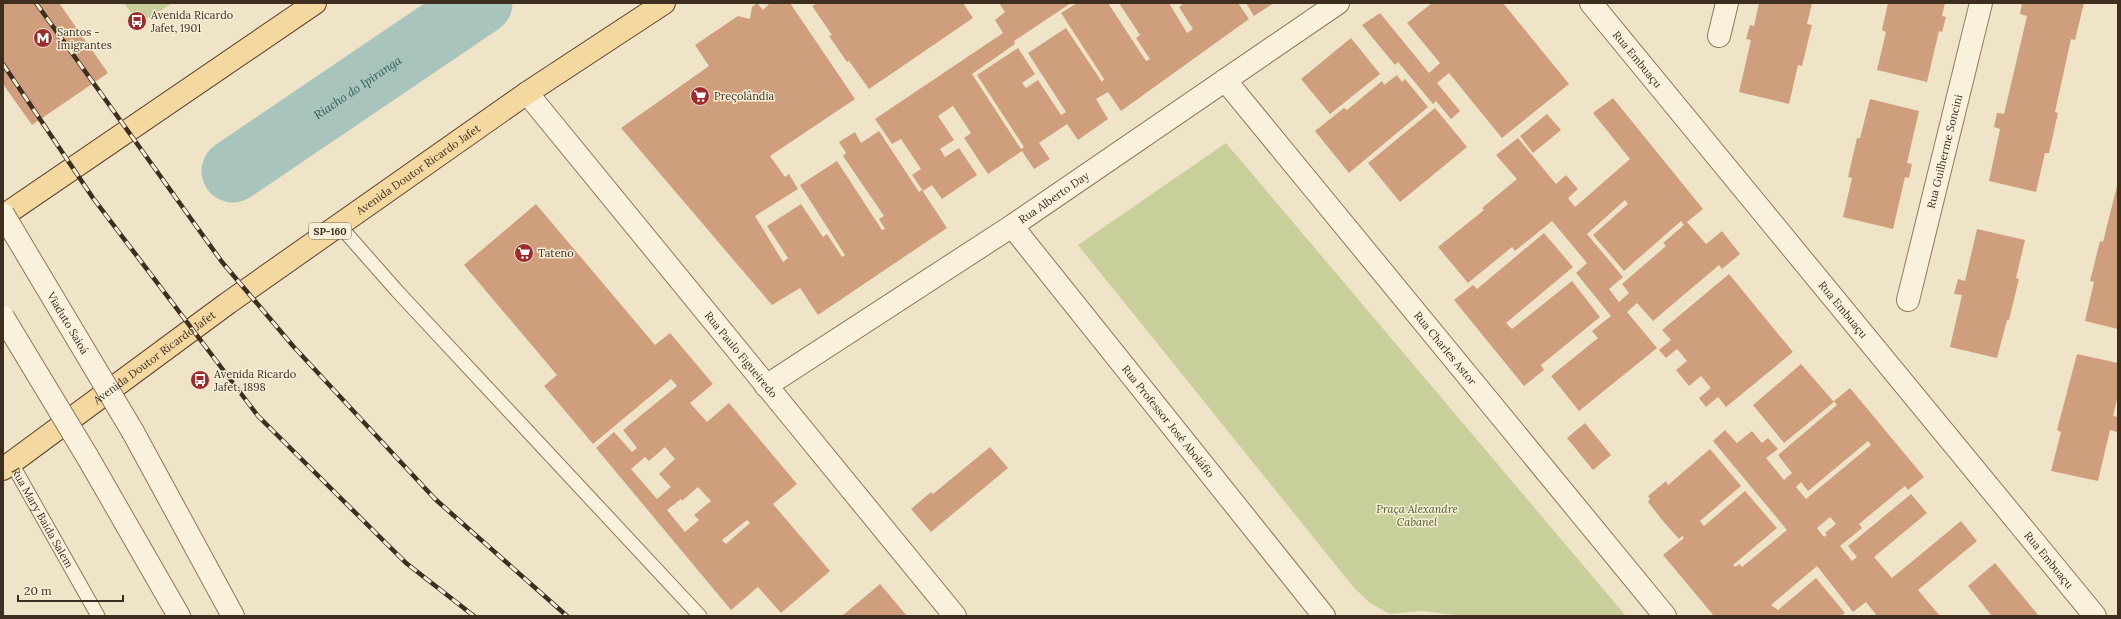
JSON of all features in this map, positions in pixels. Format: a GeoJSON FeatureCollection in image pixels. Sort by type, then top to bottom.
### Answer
{"type":"FeatureCollection","features":[{"type":"Feature","properties":{"kind":"main road"},"geometry":{"type":"LineString","coordinates":[[3,215],[315,3]]}},
{"type":"Feature","properties":{"kind":"main road","name":"Avenida Doutor Ricardo Jafet"},"geometry":{"type":"LineString","coordinates":[[7,465],[228,302],[527,93],[664,3]]}},
{"type":"Feature","properties":{"kind":"street","name":"Rua Alberto Day"},"geometry":{"type":"LineString","coordinates":[[766,386],[1012,226],[1338,3]]}},
{"type":"Feature","properties":{"kind":"street","name":"Rua Embuaçu"},"geometry":{"type":"LineString","coordinates":[[1591,3],[2095,616]]}},
{"type":"Feature","properties":{"kind":"street"},"geometry":{"type":"LineString","coordinates":[[1719,36],[1727,3]]}},
{"type":"Feature","properties":{"kind":"street","name":"Rua Guilherme Soncini"},"geometry":{"type":"LineString","coordinates":[[1908,300],[1982,3]]}},
{"type":"Feature","properties":{"kind":"street","name":"Rua Charles Astor"},"geometry":{"type":"LineString","coordinates":[[1225,80],[1665,616]]}},
{"type":"Feature","properties":{"kind":"street","name":"Rua Paulo Figueiredo"},"geometry":{"type":"LineString","coordinates":[[527,93],[955,616]]}},
{"type":"Feature","properties":{"kind":"street","name":"Viaduto Saioá"},"geometry":{"type":"LineString","coordinates":[[3,215],[133,432],[233,616]]}},
{"type":"Feature","properties":{"kind":"street","name":"Rua Professor José Aboláfio"},"geometry":{"type":"LineString","coordinates":[[1012,226],[1324,616]]}},
{"type":"Feature","properties":{"kind":"street"},"geometry":{"type":"LineString","coordinates":[[3,318],[87,456],[179,616]]}},
{"type":"Feature","properties":{"kind":"lane"},"geometry":{"type":"LineString","coordinates":[[339,225],[398,292],[700,616]]}},
{"type":"Feature","properties":{"kind":"lane","name":"Rua Mary Baida Salem"},"geometry":{"type":"LineString","coordinates":[[7,465],[39,509],[98,616]]}},
{"type":"Feature","properties":{"kind":"green space"},"geometry":{"type":"Polygon","coordinates":[[[124,3],[173,3],[139,24],[124,3]]]}},
{"type":"Feature","properties":{"kind":"green space","name":"Praça Alexandre Cabanel"},"geometry":{"type":"Polygon","coordinates":[[[1226,143],[1626,616],[1463,616],[1422,611],[1390,614],[1370,603],[1355,589],[1078,245],[1226,143]]]}},
{"type":"Feature","properties":{"kind":"building","name":"Santos - Imigrantes"},"geometry":{"type":"Polygon","coordinates":[[[3,3],[59,3],[108,73],[32,125],[3,84],[3,3]]]}},
{"type":"Feature","properties":{"kind":"building"},"geometry":{"type":"Polygon","coordinates":[[[757,3],[763,10],[770,3],[790,3],[855,99],[770,156],[785,177],[789,174],[798,189],[755,216],[783,262],[788,258],[767,226],[801,204],[823,237],[827,234],[842,257],[845,255],[800,185],[837,161],[882,230],[885,229],[879,219],[884,216],[843,156],[846,153],[839,142],[855,132],[861,143],[879,131],[919,192],[922,190],[947,228],[818,315],[800,288],[772,305],[621,128],[709,66],[695,45],[738,16],[750,19],[752,7],[757,3]]]}},
{"type":"Feature","properties":{"kind":"building"},"geometry":{"type":"Polygon","coordinates":[[[817,3],[963,3],[973,18],[869,89],[849,61],[847,62],[829,36],[832,35],[812,6],[817,3]]]}},
{"type":"Feature","properties":{"kind":"building"},"geometry":{"type":"Polygon","coordinates":[[[999,3],[1071,3],[1014,41],[1015,44],[972,74],[1021,149],[1024,147],[977,75],[1018,48],[1035,74],[1022,83],[1026,88],[1038,80],[1061,115],[1066,112],[1028,53],[1066,28],[1102,82],[1104,79],[1061,13],[1077,3],[1108,3],[1146,61],[1150,59],[1136,38],[1140,35],[1119,3],[1169,3],[1187,33],[1193,29],[1179,7],[1182,5],[1181,3],[1238,3],[1249,19],[1121,111],[1108,92],[1096,99],[1108,119],[1078,140],[1067,124],[1039,143],[1050,159],[1034,169],[1022,151],[988,174],[964,138],[971,133],[953,106],[938,116],[954,140],[940,149],[945,157],[959,148],[977,175],[942,199],[932,185],[923,191],[912,175],[921,169],[901,139],[892,144],[875,119],[1003,33],[995,20],[1005,12],[999,3]]]}},
{"type":"Feature","properties":{"kind":"building"},"geometry":{"type":"Polygon","coordinates":[[[1246,3],[1274,3],[1254,16],[1246,3]]]}},
{"type":"Feature","properties":{"kind":"building"},"geometry":{"type":"Polygon","coordinates":[[[1432,3],[1503,3],[1569,84],[1502,138],[1449,73],[1437,83],[1460,111],[1451,119],[1436,101],[1433,104],[1398,62],[1395,65],[1362,25],[1380,13],[1429,73],[1440,63],[1407,23],[1432,3]]]}},
{"type":"Feature","properties":{"kind":"building"},"geometry":{"type":"Polygon","coordinates":[[[1759,3],[1812,3],[1807,24],[1812,25],[1802,66],[1798,65],[1789,104],[1739,92],[1751,40],[1746,39],[1750,25],[1754,26],[1759,3]]]}},
{"type":"Feature","properties":{"kind":"building"},"geometry":{"type":"Polygon","coordinates":[[[1888,3],[1945,3],[1942,16],[1946,17],[1942,32],[1939,31],[1927,82],[1877,70],[1886,32],[1882,30],[1888,3]]]}},
{"type":"Feature","properties":{"kind":"building"},"geometry":{"type":"Polygon","coordinates":[[[2022,3],[2084,3],[2075,40],[2071,39],[2055,112],[2058,113],[2049,153],[2045,153],[2036,192],[1989,181],[2000,129],[1994,127],[1997,113],[2004,114],[2027,16],[2020,14],[2022,3]]]}},
{"type":"Feature","properties":{"kind":"building"},"geometry":{"type":"Polygon","coordinates":[[[1351,38],[1380,74],[1330,114],[1301,79],[1351,38]]]}},
{"type":"Feature","properties":{"kind":"building"},"geometry":{"type":"Polygon","coordinates":[[[1397,75],[1402,82],[1405,79],[1428,107],[1349,173],[1315,131],[1344,108],[1347,110],[1382,81],[1384,85],[1397,75]]]}},
{"type":"Feature","properties":{"kind":"building"},"geometry":{"type":"Polygon","coordinates":[[[1613,98],[1703,209],[1687,222],[1706,244],[1722,231],[1740,254],[1722,269],[1719,265],[1653,321],[1637,303],[1627,312],[1657,348],[1579,411],[1551,376],[1598,338],[1592,331],[1611,316],[1576,273],[1587,263],[1552,221],[1515,251],[1512,247],[1468,283],[1438,247],[1484,210],[1482,208],[1517,179],[1496,155],[1518,138],[1556,184],[1566,175],[1578,189],[1568,198],[1575,207],[1630,159],[1593,113],[1613,98]],[[1625,200],[1587,234],[1623,277],[1609,289],[1619,302],[1629,293],[1622,284],[1666,246],[1663,243],[1684,225],[1681,221],[1624,271],[1593,235],[1628,204],[1625,200]]]}},
{"type":"Feature","properties":{"kind":"building"},"geometry":{"type":"Polygon","coordinates":[[[1870,99],[1919,111],[1907,163],[1912,164],[1909,178],[1905,177],[1893,229],[1843,217],[1852,178],[1848,177],[1857,138],[1860,138],[1870,99]]]}},
{"type":"Feature","properties":{"kind":"building"},"geometry":{"type":"Polygon","coordinates":[[[1435,108],[1467,147],[1400,202],[1368,163],[1435,108]]]}},
{"type":"Feature","properties":{"kind":"building"},"geometry":{"type":"Polygon","coordinates":[[[1547,114],[1561,130],[1533,153],[1520,136],[1547,114]]]}},
{"type":"Feature","properties":{"kind":"building"},"geometry":{"type":"Polygon","coordinates":[[[2118,182],[2118,329],[2085,321],[2094,282],[2090,281],[2100,241],[2103,242],[2118,182]]]}},
{"type":"Feature","properties":{"kind":"building"},"geometry":{"type":"Polygon","coordinates":[[[536,204],[655,345],[670,333],[713,384],[690,403],[707,422],[729,403],[797,484],[773,504],[830,571],[781,613],[758,587],[731,610],[596,448],[614,432],[632,452],[637,448],[623,430],[677,386],[671,379],[593,444],[544,386],[557,375],[464,265],[536,204]],[[665,447],[649,461],[645,457],[631,469],[657,499],[671,487],[659,474],[675,459],[665,447]],[[698,487],[682,501],[681,499],[667,510],[685,532],[699,520],[694,515],[711,501],[698,487]],[[747,520],[722,540],[726,544],[750,523],[747,520]]]}},
{"type":"Feature","properties":{"kind":"building"},"geometry":{"type":"Polygon","coordinates":[[[1977,229],[2025,240],[2016,278],[2019,279],[2009,320],[2007,320],[1997,358],[1950,347],[1962,295],[1954,294],[1958,279],[1965,281],[1977,229]]]}},
{"type":"Feature","properties":{"kind":"building"},"geometry":{"type":"Polygon","coordinates":[[[1544,233],[1573,267],[1506,323],[1512,329],[1572,281],[1600,317],[1541,365],[1544,370],[1524,386],[1454,300],[1473,285],[1477,289],[1544,233]]]}},
{"type":"Feature","properties":{"kind":"building"},"geometry":{"type":"Polygon","coordinates":[[[1729,274],[1793,352],[1726,407],[1718,397],[1706,407],[1699,398],[1711,388],[1701,376],[1689,386],[1676,370],[1687,361],[1677,349],[1666,358],[1659,350],[1671,340],[1662,330],[1729,274]]]}},
{"type":"Feature","properties":{"kind":"building"},"geometry":{"type":"Polygon","coordinates":[[[2077,354],[2118,363],[2118,395],[2113,416],[2118,417],[2118,430],[2117,432],[2110,430],[2098,481],[2051,471],[2061,432],[2057,430],[2077,354]]]}},
{"type":"Feature","properties":{"kind":"building"},"geometry":{"type":"Polygon","coordinates":[[[1801,364],[1834,402],[1784,443],[1753,405],[1801,364]]]}},
{"type":"Feature","properties":{"kind":"building"},"geometry":{"type":"Polygon","coordinates":[[[1850,388],[1924,477],[1908,490],[1905,486],[1859,524],[1862,528],[1840,546],[1852,561],[1857,557],[1848,546],[1911,494],[1927,513],[1874,557],[1892,578],[1961,521],[1977,541],[1918,590],[1940,616],[1877,616],[1866,602],[1853,612],[1817,566],[1771,605],[1778,610],[1816,578],[1845,613],[1841,616],[1714,616],[1663,555],[1684,538],[1682,536],[1679,539],[1663,521],[1648,502],[1650,499],[1648,496],[1666,481],[1668,485],[1710,449],[1741,486],[1700,521],[1704,526],[1745,491],[1777,528],[1733,565],[1735,567],[1739,564],[1742,567],[1787,530],[1713,441],[1725,430],[1737,443],[1752,431],[1762,443],[1768,438],[1778,449],[1766,458],[1784,480],[1792,473],[1778,455],[1837,405],[1834,401],[1850,388]],[[1868,441],[1808,491],[1801,482],[1796,487],[1806,499],[1871,445],[1868,441]],[[1830,517],[1817,528],[1824,537],[1827,535],[1825,533],[1836,524],[1830,517]]]}},
{"type":"Feature","properties":{"kind":"building"},"geometry":{"type":"Polygon","coordinates":[[[1585,423],[1611,455],[1593,470],[1567,438],[1585,423]]]}},
{"type":"Feature","properties":{"kind":"building"},"geometry":{"type":"Polygon","coordinates":[[[990,447],[1008,468],[931,532],[911,509],[931,492],[933,494],[990,447]]]}},
{"type":"Feature","properties":{"kind":"building"},"geometry":{"type":"Polygon","coordinates":[[[1995,563],[2039,616],[1992,616],[1968,586],[1995,563]]]}},
{"type":"Feature","properties":{"kind":"building"},"geometry":{"type":"Polygon","coordinates":[[[880,584],[907,616],[842,616],[880,584]]]}},
{"type":"Feature","properties":{"kind":"waterway","name":"Riacho do Ipiranga"},"geometry":{"type":"LineString","coordinates":[[233,171],[481,3]]}},
{"type":"Feature","properties":{"kind":"railway"},"geometry":{"type":"LineString","coordinates":[[36,3],[222,262],[293,346],[435,499],[567,616]]}},
{"type":"Feature","properties":{"kind":"railway"},"geometry":{"type":"LineString","coordinates":[[3,64],[93,198],[258,416],[406,563],[474,616]]}},
{"type":"Feature","properties":{"kind":"place","name":"Avenida Ricardo Jafet, 1901"},"geometry":{"type":"Point","coordinates":[137,21]}},
{"type":"Feature","properties":{"kind":"place","name":"Santos - Imigrantes"},"geometry":{"type":"Point","coordinates":[43,38]}},
{"type":"Feature","properties":{"kind":"place","name":"Preçolândia"},"geometry":{"type":"Point","coordinates":[700,96]}},
{"type":"Feature","properties":{"kind":"place","name":"Tateno"},"geometry":{"type":"Point","coordinates":[524,253]}},
{"type":"Feature","properties":{"kind":"place","name":"Avenida Ricardo Jafet, 1898"},"geometry":{"type":"Point","coordinates":[200,380]}}]}
